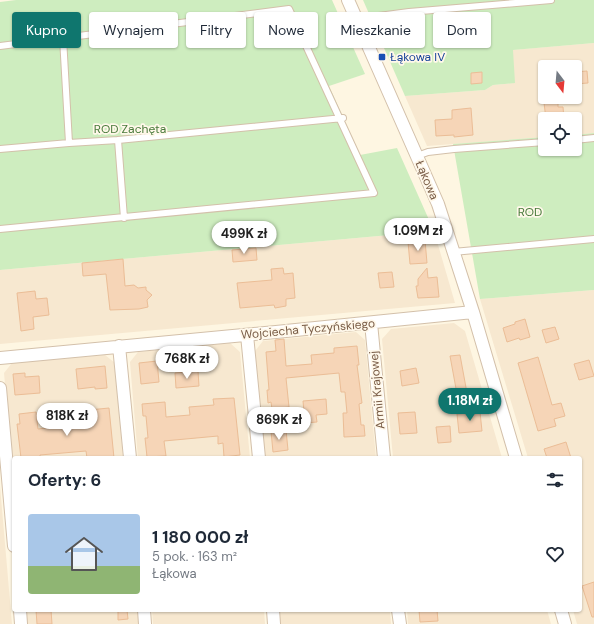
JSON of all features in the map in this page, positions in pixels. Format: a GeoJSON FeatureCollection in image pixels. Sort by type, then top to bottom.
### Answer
{"type":"FeatureCollection","features":[{"type":"Feature","properties":{"kind":"street","name":"Łąkowa"},"geometry":{"type":"LineString","coordinates":[[348,0],[353,12]]}},
{"type":"Feature","properties":{"kind":"street","name":"Łąkowa"},"geometry":{"type":"LineString","coordinates":[[369,48],[438,204],[473,312],[515,456]]}},
{"type":"Feature","properties":{"kind":"street","name":"Wojciecha Tyczyńskiego"},"geometry":{"type":"LineString","coordinates":[[0,358],[473,312]]}},
{"type":"Feature","properties":{"kind":"street","name":"Armii Krajowej"},"geometry":{"type":"LineString","coordinates":[[371,323],[384,456]]}},
{"type":"Feature","properties":{"kind":"street"},"geometry":{"type":"LineString","coordinates":[[247,335],[259,456]]}},
{"type":"Feature","properties":{"kind":"street"},"geometry":{"type":"LineString","coordinates":[[119,346],[130,456]]}},
{"type":"Feature","properties":{"kind":"street"},"geometry":{"type":"LineString","coordinates":[[0,388],[12,523]]}},
{"type":"Feature","properties":{"kind":"street"},"geometry":{"type":"LineString","coordinates":[[20,612],[21,624]]}},
{"type":"Feature","properties":{"kind":"street"},"geometry":{"type":"LineString","coordinates":[[144,612],[145,624]]}},
{"type":"Feature","properties":{"kind":"street"},"geometry":{"type":"LineString","coordinates":[[273,612],[274,624]]}},
{"type":"Feature","properties":{"kind":"street"},"geometry":{"type":"LineString","coordinates":[[398,612],[400,624]]}},
{"type":"Feature","properties":{"kind":"street"},"geometry":{"type":"LineString","coordinates":[[562,612],[565,624]]}},
{"type":"Feature","properties":{"kind":"lane"},"geometry":{"type":"LineString","coordinates":[[409,12],[551,0]]}},
{"type":"Feature","properties":{"kind":"lane"},"geometry":{"type":"LineString","coordinates":[[0,229],[374,193],[341,118],[289,9],[81,36]]}},
{"type":"Feature","properties":{"kind":"lane"},"geometry":{"type":"LineString","coordinates":[[0,46],[12,44]]}},
{"type":"Feature","properties":{"kind":"lane"},"geometry":{"type":"LineString","coordinates":[[63,48],[68,143]]}},
{"type":"Feature","properties":{"kind":"lane"},"geometry":{"type":"LineString","coordinates":[[0,149],[118,140],[341,118]]}},
{"type":"Feature","properties":{"kind":"lane"},"geometry":{"type":"LineString","coordinates":[[582,139],[594,138]]}},
{"type":"Feature","properties":{"kind":"lane"},"geometry":{"type":"LineString","coordinates":[[118,140],[124,218]]}},
{"type":"Feature","properties":{"kind":"lane"},"geometry":{"type":"LineString","coordinates":[[417,156],[428,152],[538,143]]}},
{"type":"Feature","properties":{"kind":"lane"},"geometry":{"type":"LineString","coordinates":[[453,252],[594,239]]}},
{"type":"Feature","properties":{"kind":"shaded area"},"geometry":{"type":"Polygon","coordinates":[[[594,43],[594,133],[582,134],[582,112],[538,112],[538,138],[427,146],[405,96],[485,90],[493,85],[514,83],[512,50],[594,43]]]}},
{"type":"Feature","properties":{"kind":"shaded area"},"geometry":{"type":"Polygon","coordinates":[[[434,231],[455,303],[0,344],[0,270],[434,231]]]}},
{"type":"Feature","properties":{"kind":"shaded area"},"geometry":{"type":"Polygon","coordinates":[[[594,290],[594,624],[577,624],[574,612],[582,612],[582,456],[527,456],[480,299],[594,290]]]}},
{"type":"Feature","properties":{"kind":"shaded area"},"geometry":{"type":"Polygon","coordinates":[[[454,323],[465,331],[501,456],[393,456],[382,339],[391,329],[454,323]]]}},
{"type":"Feature","properties":{"kind":"shaded area"},"geometry":{"type":"Polygon","coordinates":[[[356,332],[365,340],[376,456],[265,456],[255,351],[263,341],[356,332]]]}},
{"type":"Feature","properties":{"kind":"shaded area"},"geometry":{"type":"Polygon","coordinates":[[[230,343],[240,352],[250,456],[138,456],[130,362],[138,352],[230,343]]]}},
{"type":"Feature","properties":{"kind":"shaded area"},"geometry":{"type":"Polygon","coordinates":[[[105,355],[115,363],[123,456],[12,456],[12,459],[4,373],[12,363],[105,355]]]}},
{"type":"Feature","properties":{"kind":"shaded area"},"geometry":{"type":"Polygon","coordinates":[[[0,486],[12,624],[0,624],[0,486]]]}},
{"type":"Feature","properties":{"kind":"shaded area"},"geometry":{"type":"Polygon","coordinates":[[[26,612],[137,612],[139,624],[27,624],[26,612]]]}},
{"type":"Feature","properties":{"kind":"shaded area"},"geometry":{"type":"Polygon","coordinates":[[[152,612],[264,612],[265,624],[153,624],[152,612]]]}},
{"type":"Feature","properties":{"kind":"shaded area"},"geometry":{"type":"Polygon","coordinates":[[[279,612],[390,612],[391,624],[280,624],[279,612]]]}},
{"type":"Feature","properties":{"kind":"shaded area"},"geometry":{"type":"Polygon","coordinates":[[[407,612],[548,612],[551,624],[408,624],[407,612]]]}},
{"type":"Feature","properties":{"kind":"green space","name":"ROD Zachęta"},"geometry":{"type":"Polygon","coordinates":[[[16,0],[332,0],[337,12],[326,12],[326,48],[353,48],[365,74],[329,86],[360,155],[397,148],[434,231],[0,270],[0,2],[16,0]]]}},
{"type":"Feature","properties":{"kind":"green space"},"geometry":{"type":"Polygon","coordinates":[[[363,0],[594,0],[594,43],[513,50],[515,83],[493,85],[485,90],[405,96],[384,48],[425,48],[425,12],[368,12],[363,0]]]}},
{"type":"Feature","properties":{"kind":"green space","name":"ROD"},"geometry":{"type":"Polygon","coordinates":[[[594,133],[594,290],[480,299],[453,144],[538,138],[538,156],[582,156],[582,134],[594,133]]]}},
{"type":"Feature","properties":{"kind":"building"},"geometry":{"type":"Polygon","coordinates":[[[582,71],[587,71],[588,83],[582,83],[582,71]]]}},
{"type":"Feature","properties":{"kind":"building"},"geometry":{"type":"Polygon","coordinates":[[[482,72],[482,83],[471,84],[471,73],[482,72]]]}},
{"type":"Feature","properties":{"kind":"building"},"geometry":{"type":"Polygon","coordinates":[[[544,104],[558,104],[558,107],[563,107],[563,112],[545,112],[544,104]]]}},
{"type":"Feature","properties":{"kind":"building"},"geometry":{"type":"Polygon","coordinates":[[[471,108],[473,135],[454,137],[454,135],[436,136],[435,120],[452,119],[452,110],[471,108]]]}},
{"type":"Feature","properties":{"kind":"building"},"geometry":{"type":"Polygon","coordinates":[[[425,240],[427,263],[410,264],[408,242],[425,240]]]}},
{"type":"Feature","properties":{"kind":"building"},"geometry":{"type":"Polygon","coordinates":[[[256,248],[257,260],[233,262],[232,250],[256,248]]]}},
{"type":"Feature","properties":{"kind":"building"},"geometry":{"type":"Polygon","coordinates":[[[123,259],[125,286],[134,285],[138,288],[146,287],[146,290],[152,295],[147,300],[148,307],[139,309],[110,310],[106,274],[83,276],[82,263],[123,259]]]}},
{"type":"Feature","properties":{"kind":"building"},"geometry":{"type":"Polygon","coordinates":[[[283,268],[284,274],[293,273],[295,298],[286,299],[286,306],[275,308],[274,305],[240,308],[237,283],[272,280],[271,269],[283,268]]]}},
{"type":"Feature","properties":{"kind":"building"},"geometry":{"type":"Polygon","coordinates":[[[427,268],[428,278],[437,277],[439,297],[418,298],[416,286],[418,286],[418,279],[427,268]]]}},
{"type":"Feature","properties":{"kind":"building"},"geometry":{"type":"Polygon","coordinates":[[[392,272],[394,287],[380,288],[378,273],[392,272]]]}},
{"type":"Feature","properties":{"kind":"building"},"geometry":{"type":"Polygon","coordinates":[[[35,291],[36,299],[47,298],[49,315],[33,317],[34,329],[21,331],[17,293],[35,291]]]}},
{"type":"Feature","properties":{"kind":"building"},"geometry":{"type":"Polygon","coordinates":[[[525,319],[530,337],[520,340],[519,338],[507,342],[503,328],[525,319]]]}},
{"type":"Feature","properties":{"kind":"building"},"geometry":{"type":"Polygon","coordinates":[[[555,327],[559,339],[546,343],[542,330],[555,327]]]}},
{"type":"Feature","properties":{"kind":"building"},"geometry":{"type":"Polygon","coordinates":[[[284,339],[286,366],[312,364],[311,355],[334,353],[334,348],[357,346],[359,365],[357,365],[362,403],[359,404],[361,425],[364,425],[365,436],[344,437],[343,413],[347,413],[345,392],[341,392],[339,373],[286,378],[289,407],[272,409],[271,402],[268,403],[267,390],[269,390],[266,352],[276,351],[275,340],[284,339]]]}},
{"type":"Feature","properties":{"kind":"building"},"geometry":{"type":"Polygon","coordinates":[[[460,355],[467,393],[457,394],[450,356],[460,355]]]}},
{"type":"Feature","properties":{"kind":"building"},"geometry":{"type":"Polygon","coordinates":[[[538,357],[552,405],[561,403],[565,416],[554,419],[556,426],[538,431],[518,363],[538,357]]]}},
{"type":"Feature","properties":{"kind":"building"},"geometry":{"type":"Polygon","coordinates":[[[589,360],[594,376],[579,380],[574,364],[589,360]]]}},
{"type":"Feature","properties":{"kind":"building"},"geometry":{"type":"Polygon","coordinates":[[[157,361],[159,382],[141,384],[139,363],[157,361]]]}},
{"type":"Feature","properties":{"kind":"building"},"geometry":{"type":"Polygon","coordinates":[[[105,366],[107,388],[95,389],[95,387],[78,389],[76,369],[105,366]]]}},
{"type":"Feature","properties":{"kind":"building"},"geometry":{"type":"Polygon","coordinates":[[[416,368],[419,383],[402,386],[400,371],[416,368]]]}},
{"type":"Feature","properties":{"kind":"building"},"geometry":{"type":"Polygon","coordinates":[[[198,371],[199,386],[176,388],[175,373],[198,371]]]}},
{"type":"Feature","properties":{"kind":"building"},"geometry":{"type":"Polygon","coordinates":[[[25,373],[25,377],[39,376],[40,393],[15,395],[13,374],[25,373]]]}},
{"type":"Feature","properties":{"kind":"building"},"geometry":{"type":"Polygon","coordinates":[[[234,398],[240,455],[224,456],[223,443],[218,444],[218,436],[164,441],[166,456],[147,456],[145,438],[148,438],[146,416],[143,416],[142,404],[165,402],[166,417],[190,415],[189,407],[214,405],[213,399],[234,398]]]}},
{"type":"Feature","properties":{"kind":"building"},"geometry":{"type":"Polygon","coordinates":[[[326,399],[327,414],[316,415],[317,422],[305,423],[303,401],[326,399]]]}},
{"type":"Feature","properties":{"kind":"building"},"geometry":{"type":"Polygon","coordinates":[[[109,408],[114,456],[87,456],[86,451],[40,456],[21,456],[17,424],[20,424],[19,414],[36,412],[38,429],[84,424],[84,418],[90,417],[89,410],[109,408]]]}},
{"type":"Feature","properties":{"kind":"building"},"geometry":{"type":"Polygon","coordinates":[[[415,412],[417,433],[400,434],[398,413],[415,412]]]}},
{"type":"Feature","properties":{"kind":"building"},"geometry":{"type":"Polygon","coordinates":[[[480,412],[482,431],[459,433],[457,414],[480,412]]]}},
{"type":"Feature","properties":{"kind":"building"},"geometry":{"type":"Polygon","coordinates":[[[450,426],[451,442],[438,443],[436,427],[450,426]]]}},
{"type":"Feature","properties":{"kind":"building"},"geometry":{"type":"Polygon","coordinates":[[[286,430],[288,450],[273,452],[271,431],[286,430]]]}},
{"type":"Feature","properties":{"kind":"building"},"geometry":{"type":"Polygon","coordinates":[[[566,442],[570,456],[546,456],[544,449],[566,442]]]}},
{"type":"Feature","properties":{"kind":"building"},"geometry":{"type":"Polygon","coordinates":[[[594,582],[594,617],[592,617],[582,586],[594,582]]]}},
{"type":"Feature","properties":{"kind":"building"},"geometry":{"type":"Polygon","coordinates":[[[36,612],[51,612],[52,624],[37,624],[36,612]]]}},
{"type":"Feature","properties":{"kind":"building"},"geometry":{"type":"Polygon","coordinates":[[[118,612],[127,612],[128,619],[118,620],[118,612]]]}},
{"type":"Feature","properties":{"kind":"building"},"geometry":{"type":"Polygon","coordinates":[[[419,612],[437,612],[438,621],[420,622],[419,612]]]}},
{"type":"Feature","properties":{"kind":"place","name":"Łąkowa IV"},"geometry":{"type":"Point","coordinates":[382,57]}}]}
